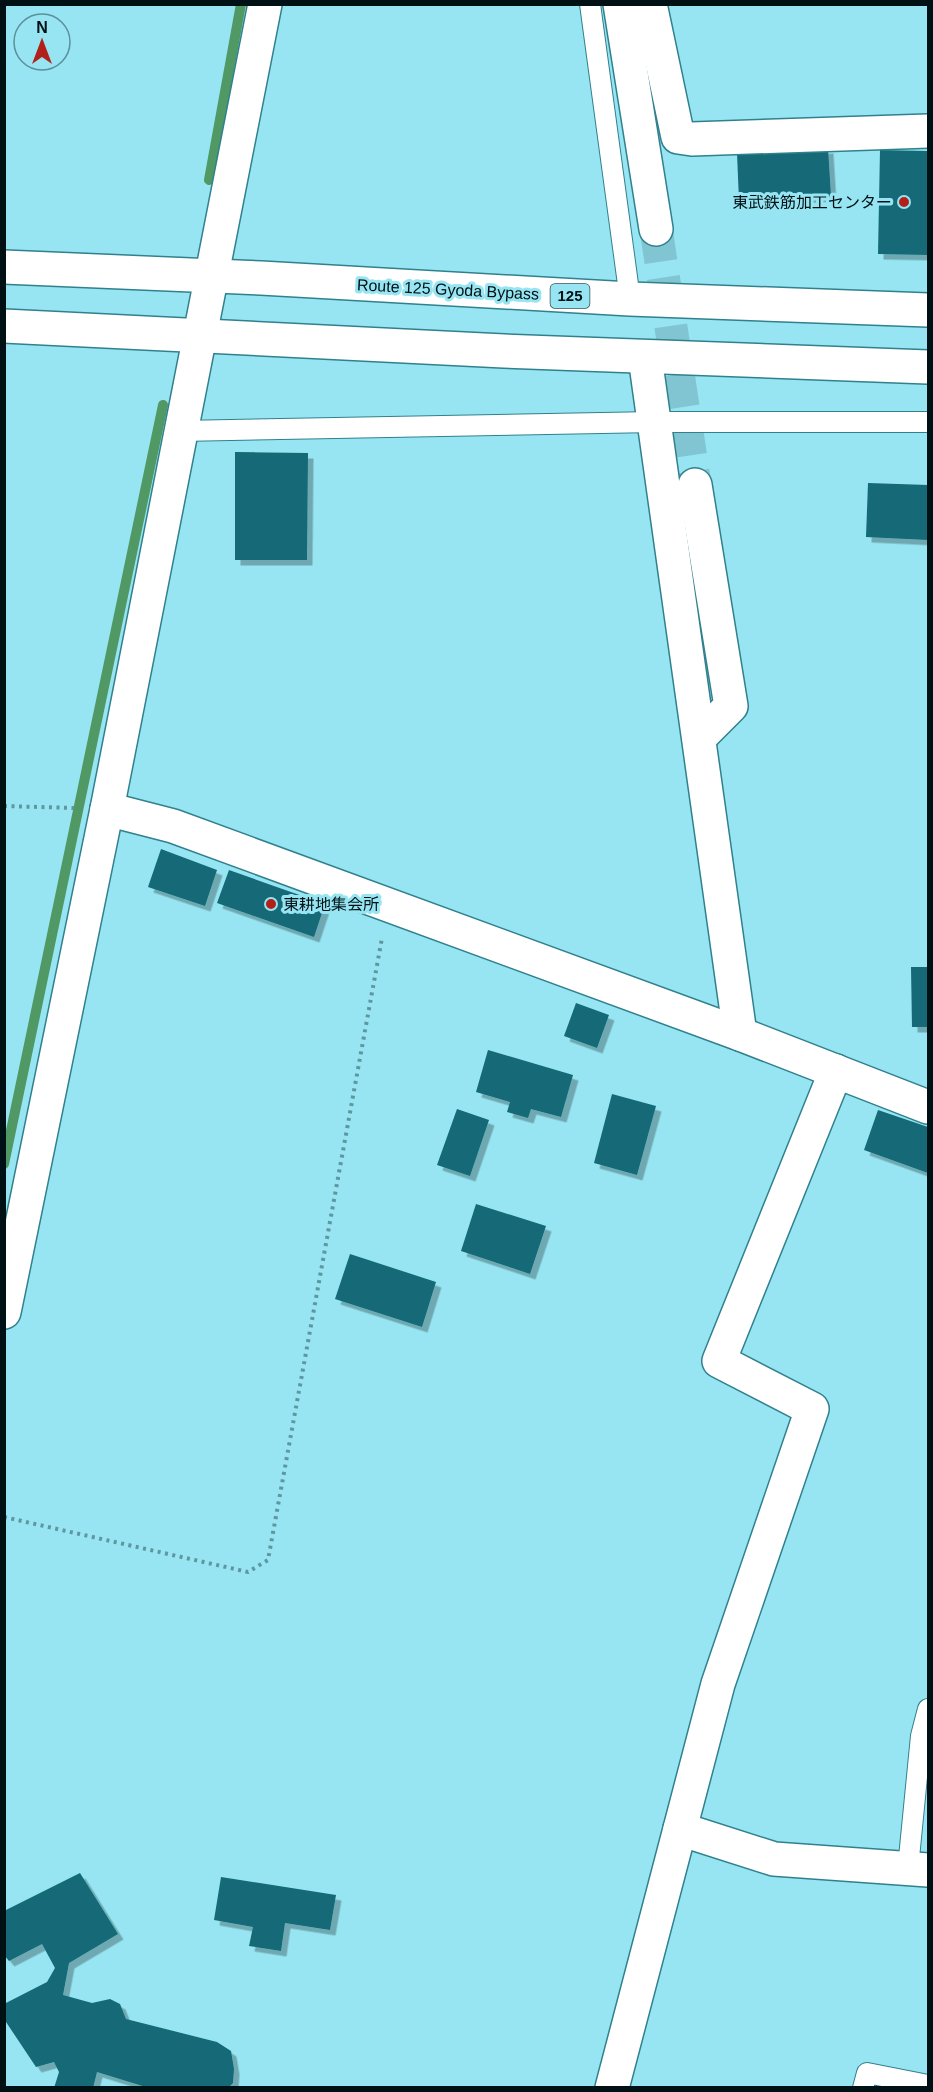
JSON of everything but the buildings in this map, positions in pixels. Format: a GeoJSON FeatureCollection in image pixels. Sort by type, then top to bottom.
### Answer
{"type":"FeatureCollection","features":[{"type":"Feature","properties":{"kind":"main road"},"geometry":{"type":"LineString","coordinates":[[4,1312],[107,809],[265,4]]}},
{"type":"Feature","properties":{"kind":"main road"},"geometry":{"type":"LineString","coordinates":[[620,4],[656,229]]}},
{"type":"Feature","properties":{"kind":"main road"},"geometry":{"type":"LineString","coordinates":[[650,4],[678,138],[928,131]]}},
{"type":"Feature","properties":{"kind":"main road","name":"Route 125 Gyoda Bypass"},"geometry":{"type":"LineString","coordinates":[[4,267],[630,299],[928,310]]}},
{"type":"Feature","properties":{"kind":"main road"},"geometry":{"type":"LineString","coordinates":[[4,326],[645,357],[928,367]]}},
{"type":"Feature","properties":{"kind":"main road"},"geometry":{"type":"LineString","coordinates":[[645,357],[740,1034]]}},
{"type":"Feature","properties":{"kind":"main road"},"geometry":{"type":"LineString","coordinates":[[695,485],[731,706],[699,738]]}},
{"type":"Feature","properties":{"kind":"main road"},"geometry":{"type":"LineString","coordinates":[[107,809],[173,826],[740,1034],[928,1107]]}},
{"type":"Feature","properties":{"kind":"main road"},"geometry":{"type":"LineString","coordinates":[[612,2088],[718,1684],[812,1409],[719,1361],[836,1071]]}},
{"type":"Feature","properties":{"kind":"main road"},"geometry":{"type":"LineString","coordinates":[[680,1829],[774,1859],[918,1869]]}},
{"type":"Feature","properties":{"kind":"lane"},"geometry":{"type":"LineString","coordinates":[[590,4],[630,299]]}},
{"type":"Feature","properties":{"kind":"lane"},"geometry":{"type":"LineString","coordinates":[[180,431],[655,423],[928,422]]}},
{"type":"Feature","properties":{"kind":"lane"},"geometry":{"type":"LineString","coordinates":[[918,1869],[921,1736],[928,1709]]}},
{"type":"Feature","properties":{"kind":"lane"},"geometry":{"type":"LineString","coordinates":[[863,2088],[867,2073],[928,2085]]}},
{"type":"Feature","properties":{"kind":"path"},"geometry":{"type":"LineString","coordinates":[[4,806],[107,809]]}},
{"type":"Feature","properties":{"kind":"path"},"geometry":{"type":"LineString","coordinates":[[4,1517],[248,1572],[268,1560],[388,905]]}},
{"type":"Feature","properties":{"kind":"waterway"},"geometry":{"type":"LineString","coordinates":[[209,180],[241,4]]}},
{"type":"Feature","properties":{"kind":"waterway"},"geometry":{"type":"LineString","coordinates":[[4,1164],[163,405]]}},
{"type":"Feature","properties":{"kind":"tunnel"},"geometry":{"type":"LineString","coordinates":[[656,229],[695,485]]}},
{"type":"Feature","properties":{"kind":"place","name":"東武鉄筋加工センター"},"geometry":{"type":"Point","coordinates":[904,202]}},
{"type":"Feature","properties":{"kind":"place","name":"東耕地集会所"},"geometry":{"type":"Point","coordinates":[271,904]}}]}
